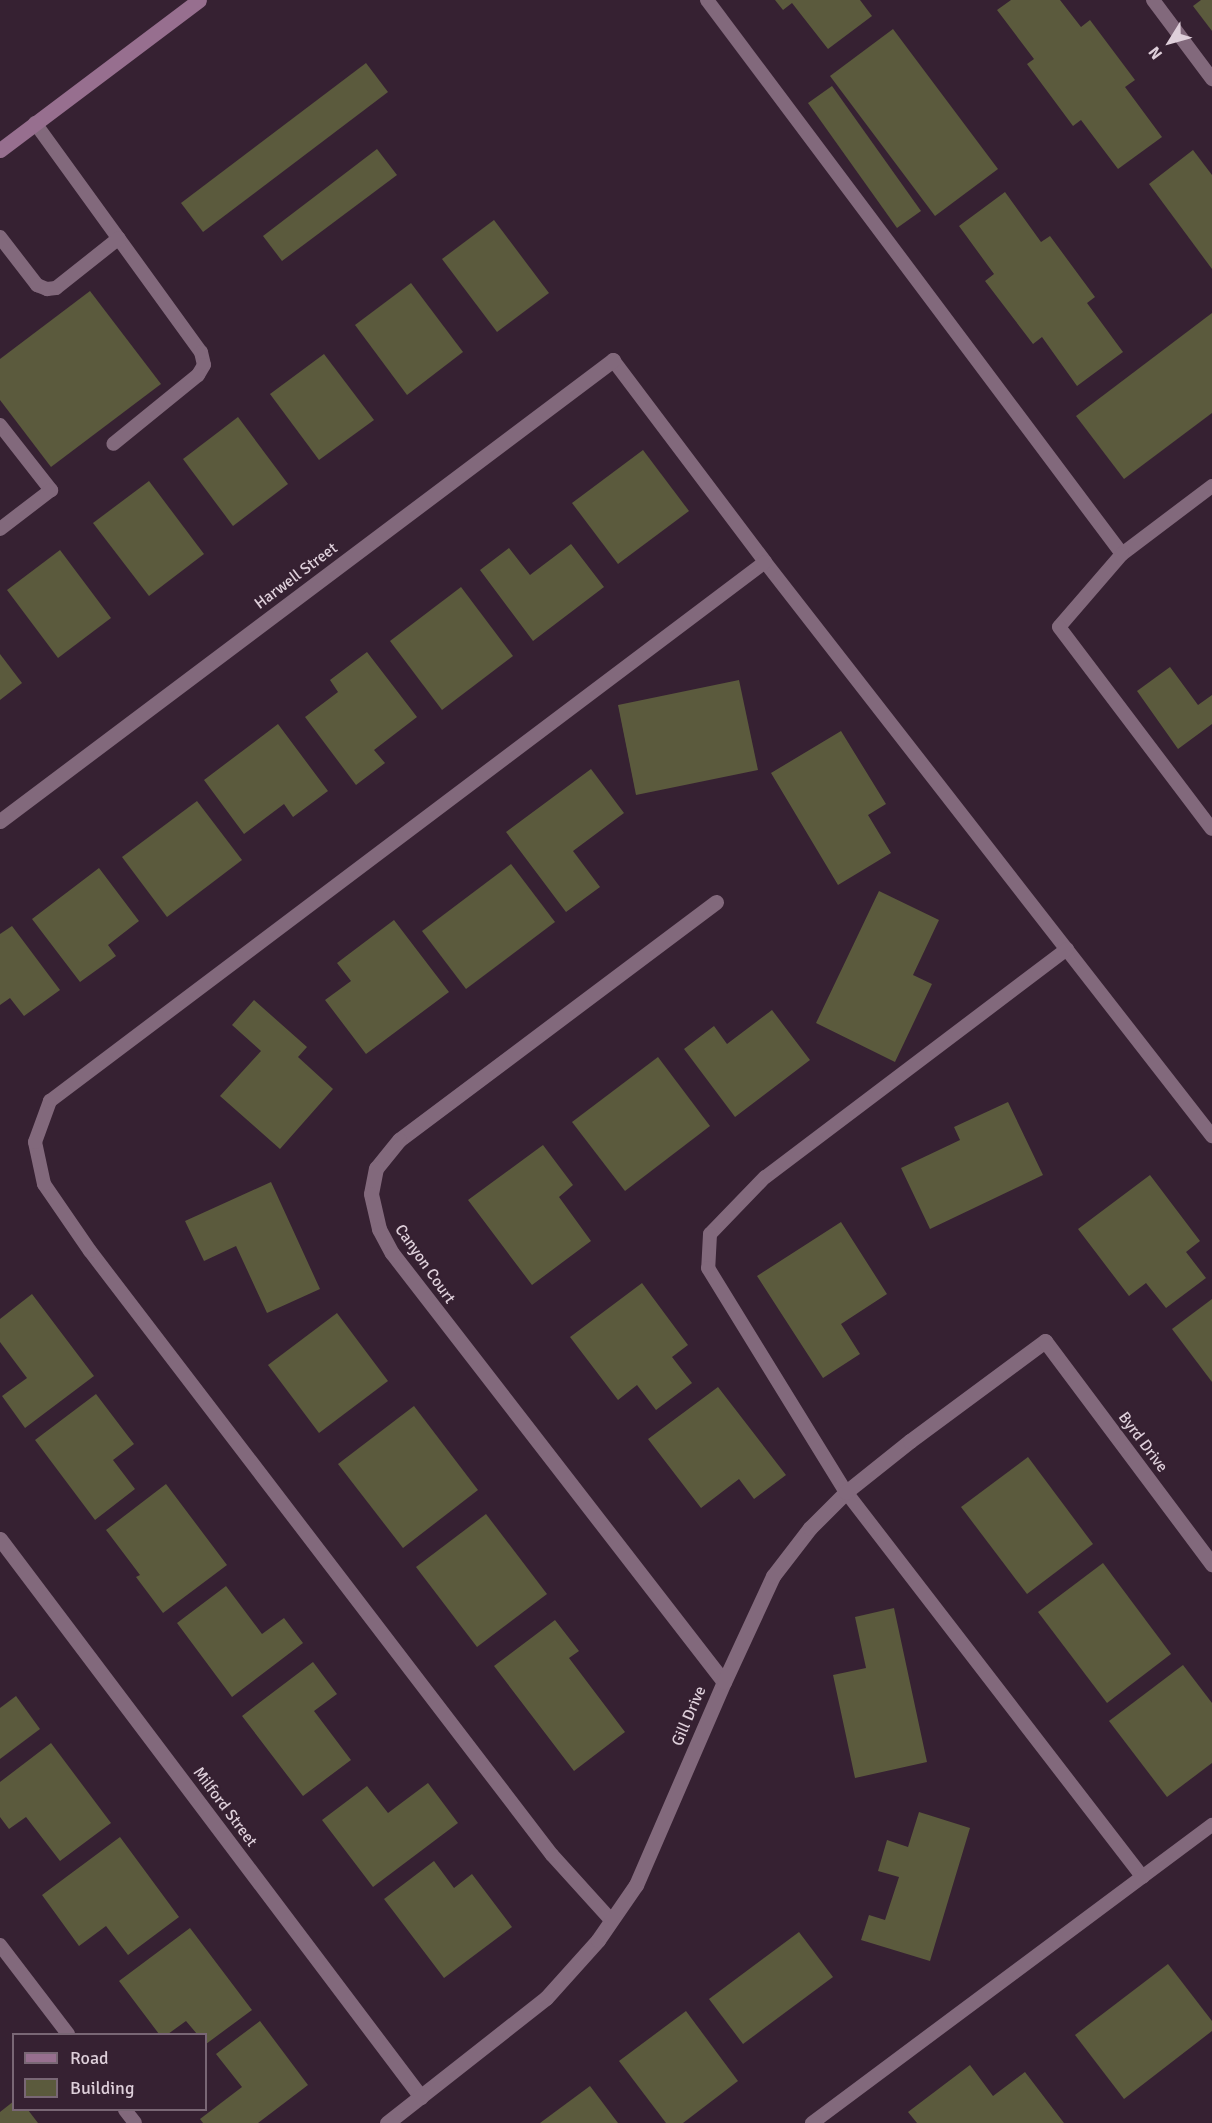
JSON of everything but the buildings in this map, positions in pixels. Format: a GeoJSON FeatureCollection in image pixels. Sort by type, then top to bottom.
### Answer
{"type":"FeatureCollection","features":[{"type":"Feature","properties":{"kind":"main road"},"geometry":{"type":"LineString","coordinates":[[0,150],[199,0]]}},
{"type":"Feature","properties":{"kind":"street","name":"Harwell Street"},"geometry":{"type":"LineString","coordinates":[[0,821],[614,360]]}},
{"type":"Feature","properties":{"kind":"street","name":"Canyon Court"},"geometry":{"type":"LineString","coordinates":[[716,902],[399,1140],[376,1168],[371,1194],[379,1229],[392,1253],[724,1682]]}},
{"type":"Feature","properties":{"kind":"street","name":"Gill Drive"},"geometry":{"type":"LineString","coordinates":[[387,2123],[546,1998],[598,1940],[636,1885],[724,1682],[773,1576],[810,1528],[846,1492],[1045,1341]]}},
{"type":"Feature","properties":{"kind":"street","name":"Byrd Drive"},"geometry":{"type":"LineString","coordinates":[[1045,1341],[1212,1564]]}},
{"type":"Feature","properties":{"kind":"street","name":"Milford Street"},"geometry":{"type":"LineString","coordinates":[[0,1539],[421,2097]]}},
{"type":"Feature","properties":{"kind":"lane"},"geometry":{"type":"LineString","coordinates":[[706,0],[1122,554]]}},
{"type":"Feature","properties":{"kind":"lane"},"geometry":{"type":"LineString","coordinates":[[1153,0],[1212,79]]}},
{"type":"Feature","properties":{"kind":"lane"},"geometry":{"type":"LineString","coordinates":[[35,123],[194,339],[204,364],[198,375],[178,394],[113,444]]}},
{"type":"Feature","properties":{"kind":"lane"},"geometry":{"type":"LineString","coordinates":[[0,237],[37,285],[47,289],[56,288],[119,238]]}},
{"type":"Feature","properties":{"kind":"lane"},"geometry":{"type":"LineString","coordinates":[[614,360],[765,562],[1212,1136]]}},
{"type":"Feature","properties":{"kind":"lane"},"geometry":{"type":"LineString","coordinates":[[0,425],[51,490],[0,529]]}},
{"type":"Feature","properties":{"kind":"lane"},"geometry":{"type":"LineString","coordinates":[[1212,486],[1122,554],[1059,627],[1212,829]]}},
{"type":"Feature","properties":{"kind":"lane"},"geometry":{"type":"LineString","coordinates":[[611,1920],[552,1855],[90,1251],[44,1184],[35,1142],[50,1101],[765,562]]}},
{"type":"Feature","properties":{"kind":"lane"},"geometry":{"type":"LineString","coordinates":[[1067,950],[765,1178],[710,1234],[708,1268],[846,1492],[1142,1877]]}},
{"type":"Feature","properties":{"kind":"lane"},"geometry":{"type":"LineString","coordinates":[[812,2123],[1212,1825]]}},
{"type":"Feature","properties":{"kind":"lane"},"geometry":{"type":"LineString","coordinates":[[0,1945],[67,2033]]}},
{"type":"Feature","properties":{"kind":"lane"},"geometry":{"type":"LineString","coordinates":[[126,2111],[135,2123]]}}]}
